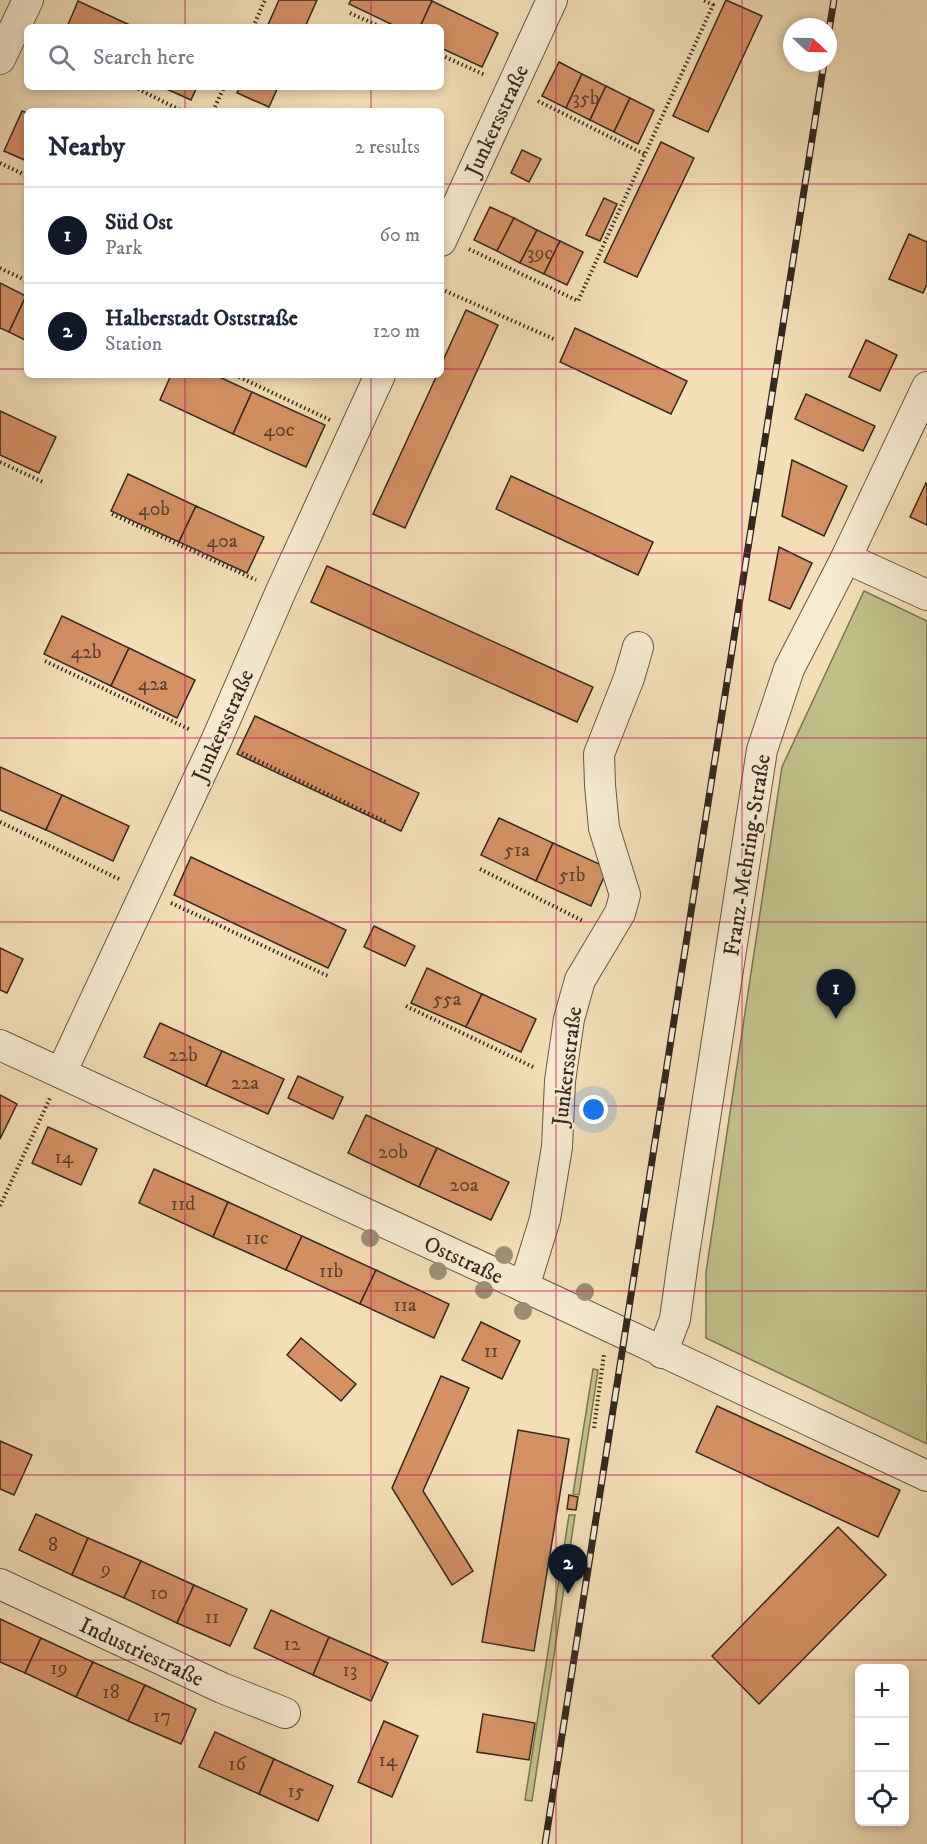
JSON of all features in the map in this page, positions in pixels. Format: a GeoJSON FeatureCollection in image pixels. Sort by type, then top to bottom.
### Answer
{"type":"FeatureCollection","features":[{"type":"Feature","properties":{"kind":"street"},"geometry":{"type":"LineString","coordinates":[[0,59],[28,0]]}},
{"type":"Feature","properties":{"kind":"street","name":"Junkersstraße"},"geometry":{"type":"LineString","coordinates":[[444,235],[552,0]]}},
{"type":"Feature","properties":{"kind":"street","name":"Junkersstraße"},"geometry":{"type":"LineString","coordinates":[[61,1073],[216,741],[281,591],[379,378]]}},
{"type":"Feature","properties":{"kind":"street","name":"Franz-Mehring-Straße"},"geometry":{"type":"LineString","coordinates":[[662,1353],[675,1319],[681,1287],[684,1254],[762,750],[789,669],[846,558],[927,387]]}},
{"type":"Feature","properties":{"kind":"street"},"geometry":{"type":"LineString","coordinates":[[846,558],[927,595]]}},
{"type":"Feature","properties":{"kind":"street","name":"Junkersstraße"},"geometry":{"type":"LineString","coordinates":[[524,1287],[545,1219],[557,1147],[560,1081],[569,1019],[580,980],[620,913],[625,895],[604,828],[599,754],[629,678],[638,647]]}},
{"type":"Feature","properties":{"kind":"street","name":"Oststraße"},"geometry":{"type":"LineString","coordinates":[[0,1045],[927,1476]]}},
{"type":"Feature","properties":{"kind":"street","name":"Industriestraße"},"geometry":{"type":"LineString","coordinates":[[0,1584],[222,1688],[285,1713]]}},
{"type":"Feature","properties":{"kind":"path"},"geometry":{"type":"LineString","coordinates":[[253,24],[265,0]]}},
{"type":"Feature","properties":{"kind":"path"},"geometry":{"type":"LineString","coordinates":[[444,240],[578,301],[713,4],[703,0]]}},
{"type":"Feature","properties":{"kind":"path"},"geometry":{"type":"LineString","coordinates":[[350,13],[374,24]]}},
{"type":"Feature","properties":{"kind":"path"},"geometry":{"type":"LineString","coordinates":[[444,56],[644,154]]}},
{"type":"Feature","properties":{"kind":"path"},"geometry":{"type":"LineString","coordinates":[[140,90],[176,108]]}},
{"type":"Feature","properties":{"kind":"path"},"geometry":{"type":"LineString","coordinates":[[214,108],[223,90]]}},
{"type":"Feature","properties":{"kind":"path"},"geometry":{"type":"LineString","coordinates":[[0,164],[24,175]]}},
{"type":"Feature","properties":{"kind":"path"},"geometry":{"type":"LineString","coordinates":[[0,268],[24,280]]}},
{"type":"Feature","properties":{"kind":"path"},"geometry":{"type":"LineString","coordinates":[[444,290],[556,339]]}},
{"type":"Feature","properties":{"kind":"path"},"geometry":{"type":"LineString","coordinates":[[241,378],[355,431]]}},
{"type":"Feature","properties":{"kind":"path"},"geometry":{"type":"LineString","coordinates":[[0,462],[42,482]]}},
{"type":"Feature","properties":{"kind":"path"},"geometry":{"type":"LineString","coordinates":[[112,514],[281,591]]}},
{"type":"Feature","properties":{"kind":"path"},"geometry":{"type":"LineString","coordinates":[[480,869],[608,933]]}},
{"type":"Feature","properties":{"kind":"path"},"geometry":{"type":"LineString","coordinates":[[406,1006],[560,1081]]}},
{"type":"Feature","properties":{"kind":"path"},"geometry":{"type":"LineString","coordinates":[[0,1206],[61,1073]]}},
{"type":"Feature","properties":{"kind":"path"},"geometry":{"type":"LineString","coordinates":[[594,1428],[608,1327]]}},
{"type":"Feature","properties":{"kind":"shaded area"},"geometry":{"type":"Polygon","coordinates":[[[864,591],[927,621],[927,1444],[706,1338],[706,1272],[782,767],[864,591]]]}},
{"type":"Feature","properties":{"kind":"shaded area"},"geometry":{"type":"Polygon","coordinates":[[[593,1369],[598,1370],[579,1495],[573,1494],[593,1369]]]}},
{"type":"Feature","properties":{"kind":"shaded area"},"geometry":{"type":"Polygon","coordinates":[[[569,1515],[575,1515],[532,1801],[525,1800],[569,1515]]]}},
{"type":"Feature","properties":{"kind":"building"},"geometry":{"type":"Polygon","coordinates":[[[279,0],[317,0],[306,24],[268,24],[279,0]]]}},
{"type":"Feature","properties":{"kind":"building"},"geometry":{"type":"Polygon","coordinates":[[[351,0],[432,1],[421,24],[391,24],[349,4],[351,0]]]}},
{"type":"Feature","properties":{"kind":"building"},"geometry":{"type":"Polygon","coordinates":[[[726,0],[762,16],[708,132],[673,116],[726,0]]]}},
{"type":"Feature","properties":{"kind":"building"},"geometry":{"type":"Polygon","coordinates":[[[78,1],[128,24],[68,24],[78,1]]]}},
{"type":"Feature","properties":{"kind":"building"},"geometry":{"type":"Polygon","coordinates":[[[432,1],[498,33],[482,67],[444,49],[444,24],[421,24],[432,1]]]}},
{"type":"Feature","properties":{"kind":"building"},"geometry":{"type":"Polygon","coordinates":[[[559,62],[582,74],[566,108],[542,96],[559,62]]]}},
{"type":"Feature","properties":{"kind":"building"},"geometry":{"type":"Polygon","coordinates":[[[582,74],[606,86],[590,120],[566,108],[582,74]]]}},
{"type":"Feature","properties":{"kind":"building"},"geometry":{"type":"Polygon","coordinates":[[[606,86],[630,98],[614,132],[590,120],[606,86]]]}},
{"type":"Feature","properties":{"kind":"building"},"geometry":{"type":"Polygon","coordinates":[[[169,90],[196,90],[191,100],[169,90]]]}},
{"type":"Feature","properties":{"kind":"building"},"geometry":{"type":"Polygon","coordinates":[[[238,90],[277,90],[269,107],[237,93],[238,90]]]}},
{"type":"Feature","properties":{"kind":"building"},"geometry":{"type":"Polygon","coordinates":[[[630,98],[654,110],[638,144],[614,132],[630,98]]]}},
{"type":"Feature","properties":{"kind":"building"},"geometry":{"type":"Polygon","coordinates":[[[22,111],[24,112],[24,160],[4,151],[22,111]]]}},
{"type":"Feature","properties":{"kind":"building"},"geometry":{"type":"Polygon","coordinates":[[[661,142],[694,158],[637,277],[604,262],[661,142]]]}},
{"type":"Feature","properties":{"kind":"building"},"geometry":{"type":"Polygon","coordinates":[[[522,150],[541,159],[529,182],[511,173],[522,150]]]}},
{"type":"Feature","properties":{"kind":"building"},"geometry":{"type":"Polygon","coordinates":[[[604,198],[617,204],[600,241],[586,235],[604,198]]]}},
{"type":"Feature","properties":{"kind":"building"},"geometry":{"type":"Polygon","coordinates":[[[490,207],[514,218],[497,251],[474,240],[490,207]]]}},
{"type":"Feature","properties":{"kind":"building"},"geometry":{"type":"Polygon","coordinates":[[[514,218],[537,230],[520,263],[497,251],[514,218]]]}},
{"type":"Feature","properties":{"kind":"building"},"geometry":{"type":"Polygon","coordinates":[[[537,230],[560,241],[544,274],[520,263],[537,230]]]}},
{"type":"Feature","properties":{"kind":"building"},"geometry":{"type":"Polygon","coordinates":[[[909,234],[927,242],[927,284],[923,293],[889,279],[909,234]]]}},
{"type":"Feature","properties":{"kind":"building"},"geometry":{"type":"Polygon","coordinates":[[[560,241],[583,252],[567,285],[544,274],[560,241]]]}},
{"type":"Feature","properties":{"kind":"building"},"geometry":{"type":"Polygon","coordinates":[[[0,283],[24,295],[24,300],[9,332],[0,328],[0,283]]]}},
{"type":"Feature","properties":{"kind":"building"},"geometry":{"type":"Polygon","coordinates":[[[24,300],[24,340],[9,332],[24,300]]]}},
{"type":"Feature","properties":{"kind":"building"},"geometry":{"type":"Polygon","coordinates":[[[466,310],[498,325],[405,528],[373,514],[436,378],[444,378],[444,358],[466,310]]]}},
{"type":"Feature","properties":{"kind":"building"},"geometry":{"type":"Polygon","coordinates":[[[575,328],[687,381],[671,414],[560,362],[575,328]]]}},
{"type":"Feature","properties":{"kind":"building"},"geometry":{"type":"Polygon","coordinates":[[[866,340],[897,355],[880,391],[849,377],[866,340]]]}},
{"type":"Feature","properties":{"kind":"building"},"geometry":{"type":"Polygon","coordinates":[[[170,378],[222,378],[252,392],[233,434],[160,400],[170,378]]]}},
{"type":"Feature","properties":{"kind":"building"},"geometry":{"type":"Polygon","coordinates":[[[252,392],[325,425],[306,467],[233,434],[252,392]]]}},
{"type":"Feature","properties":{"kind":"building"},"geometry":{"type":"Polygon","coordinates":[[[806,394],[875,426],[863,451],[795,419],[806,394]]]}},
{"type":"Feature","properties":{"kind":"building"},"geometry":{"type":"Polygon","coordinates":[[[0,411],[56,437],[39,473],[0,455],[0,411]]]}},
{"type":"Feature","properties":{"kind":"building"},"geometry":{"type":"Polygon","coordinates":[[[792,460],[847,486],[824,536],[782,516],[792,460]]]}},
{"type":"Feature","properties":{"kind":"building"},"geometry":{"type":"Polygon","coordinates":[[[128,474],[196,506],[179,542],[111,511],[128,474]]]}},
{"type":"Feature","properties":{"kind":"building"},"geometry":{"type":"Polygon","coordinates":[[[511,476],[653,542],[638,575],[496,509],[511,476]]]}},
{"type":"Feature","properties":{"kind":"building"},"geometry":{"type":"Polygon","coordinates":[[[927,484],[927,525],[910,517],[927,484]]]}},
{"type":"Feature","properties":{"kind":"building"},"geometry":{"type":"Polygon","coordinates":[[[196,506],[264,537],[247,573],[179,542],[196,506]]]}},
{"type":"Feature","properties":{"kind":"building"},"geometry":{"type":"Polygon","coordinates":[[[779,547],[812,563],[790,609],[769,600],[779,547]]]}},
{"type":"Feature","properties":{"kind":"building"},"geometry":{"type":"Polygon","coordinates":[[[327,566],[593,687],[577,722],[311,602],[327,566]]]}},
{"type":"Feature","properties":{"kind":"building"},"geometry":{"type":"Polygon","coordinates":[[[62,616],[129,648],[111,686],[44,654],[62,616]]]}},
{"type":"Feature","properties":{"kind":"building"},"geometry":{"type":"Polygon","coordinates":[[[129,648],[195,680],[177,718],[111,686],[129,648]]]}},
{"type":"Feature","properties":{"kind":"building"},"geometry":{"type":"Polygon","coordinates":[[[255,716],[419,793],[401,831],[237,754],[255,716]]]}},
{"type":"Feature","properties":{"kind":"building"},"geometry":{"type":"Polygon","coordinates":[[[0,767],[62,795],[46,830],[0,810],[0,767]]]}},
{"type":"Feature","properties":{"kind":"building"},"geometry":{"type":"Polygon","coordinates":[[[62,795],[129,826],[113,861],[46,830],[62,795]]]}},
{"type":"Feature","properties":{"kind":"building"},"geometry":{"type":"Polygon","coordinates":[[[499,818],[553,843],[536,881],[481,855],[499,818]]]}},
{"type":"Feature","properties":{"kind":"building"},"geometry":{"type":"Polygon","coordinates":[[[553,843],[608,868],[591,906],[536,881],[553,843]]]}},
{"type":"Feature","properties":{"kind":"building"},"geometry":{"type":"Polygon","coordinates":[[[191,857],[346,930],[328,968],[174,895],[191,857]]]}},
{"type":"Feature","properties":{"kind":"building"},"geometry":{"type":"Polygon","coordinates":[[[374,926],[415,946],[405,966],[364,947],[374,926]]]}},
{"type":"Feature","properties":{"kind":"building"},"geometry":{"type":"Polygon","coordinates":[[[0,948],[23,959],[7,993],[0,990],[0,948]]]}},
{"type":"Feature","properties":{"kind":"building"},"geometry":{"type":"Polygon","coordinates":[[[427,968],[482,994],[466,1027],[411,1003],[427,968]]]}},
{"type":"Feature","properties":{"kind":"building"},"geometry":{"type":"Polygon","coordinates":[[[482,994],[536,1019],[521,1052],[466,1027],[482,994]]]}},
{"type":"Feature","properties":{"kind":"building"},"geometry":{"type":"Polygon","coordinates":[[[160,1023],[222,1051],[206,1086],[144,1057],[160,1023]]]}},
{"type":"Feature","properties":{"kind":"building"},"geometry":{"type":"Polygon","coordinates":[[[222,1051],[284,1079],[268,1114],[206,1086],[222,1051]]]}},
{"type":"Feature","properties":{"kind":"building"},"geometry":{"type":"Polygon","coordinates":[[[298,1076],[343,1097],[333,1119],[288,1098],[298,1076]]]}},
{"type":"Feature","properties":{"kind":"building"},"geometry":{"type":"Polygon","coordinates":[[[0,1095],[17,1104],[0,1139],[0,1095]]]}},
{"type":"Feature","properties":{"kind":"building"},"geometry":{"type":"Polygon","coordinates":[[[366,1115],[437,1148],[419,1187],[348,1153],[366,1115]]]}},
{"type":"Feature","properties":{"kind":"building"},"geometry":{"type":"Polygon","coordinates":[[[48,1127],[97,1149],[81,1185],[32,1163],[48,1127]]]}},
{"type":"Feature","properties":{"kind":"building"},"geometry":{"type":"Polygon","coordinates":[[[437,1148],[509,1182],[491,1220],[419,1187],[437,1148]]]}},
{"type":"Feature","properties":{"kind":"building"},"geometry":{"type":"Polygon","coordinates":[[[154,1169],[228,1202],[213,1237],[139,1203],[154,1169]]]}},
{"type":"Feature","properties":{"kind":"building"},"geometry":{"type":"Polygon","coordinates":[[[228,1202],[302,1236],[286,1270],[213,1237],[228,1202]]]}},
{"type":"Feature","properties":{"kind":"building"},"geometry":{"type":"Polygon","coordinates":[[[302,1236],[376,1270],[360,1304],[286,1270],[302,1236]]]}},
{"type":"Feature","properties":{"kind":"building"},"geometry":{"type":"Polygon","coordinates":[[[376,1270],[449,1304],[434,1338],[360,1304],[376,1270]]]}},
{"type":"Feature","properties":{"kind":"building"},"geometry":{"type":"Polygon","coordinates":[[[481,1322],[520,1341],[502,1379],[462,1360],[481,1322]]]}},
{"type":"Feature","properties":{"kind":"building"},"geometry":{"type":"Polygon","coordinates":[[[301,1338],[356,1384],[341,1401],[287,1355],[301,1338]]]}},
{"type":"Feature","properties":{"kind":"building"},"geometry":{"type":"Polygon","coordinates":[[[441,1376],[469,1388],[423,1491],[473,1571],[452,1585],[392,1488],[441,1376]]]}},
{"type":"Feature","properties":{"kind":"building"},"geometry":{"type":"Polygon","coordinates":[[[717,1406],[900,1490],[878,1537],[696,1452],[717,1406]]]}},
{"type":"Feature","properties":{"kind":"building"},"geometry":{"type":"Polygon","coordinates":[[[518,1430],[569,1439],[534,1651],[482,1642],[518,1430]]]}},
{"type":"Feature","properties":{"kind":"building"},"geometry":{"type":"Polygon","coordinates":[[[0,1441],[32,1455],[14,1495],[0,1489],[0,1441]]]}},
{"type":"Feature","properties":{"kind":"building"},"geometry":{"type":"Polygon","coordinates":[[[569,1495],[578,1497],[576,1510],[567,1509],[569,1495]]]}},
{"type":"Feature","properties":{"kind":"building"},"geometry":{"type":"Polygon","coordinates":[[[36,1514],[88,1538],[72,1575],[19,1550],[36,1514]]]}},
{"type":"Feature","properties":{"kind":"building"},"geometry":{"type":"Polygon","coordinates":[[[838,1527],[886,1575],[759,1704],[712,1656],[838,1527]]]}},
{"type":"Feature","properties":{"kind":"building"},"geometry":{"type":"Polygon","coordinates":[[[88,1538],[141,1561],[124,1598],[72,1575],[88,1538]]]}},
{"type":"Feature","properties":{"kind":"building"},"geometry":{"type":"Polygon","coordinates":[[[141,1561],[194,1585],[177,1623],[124,1598],[141,1561]]]}},
{"type":"Feature","properties":{"kind":"building"},"geometry":{"type":"Polygon","coordinates":[[[194,1585],[247,1609],[230,1646],[177,1623],[194,1585]]]}},
{"type":"Feature","properties":{"kind":"building"},"geometry":{"type":"Polygon","coordinates":[[[271,1610],[329,1637],[313,1675],[254,1648],[271,1610]]]}},
{"type":"Feature","properties":{"kind":"building"},"geometry":{"type":"Polygon","coordinates":[[[0,1619],[41,1638],[25,1673],[0,1662],[0,1619]]]}},
{"type":"Feature","properties":{"kind":"building"},"geometry":{"type":"Polygon","coordinates":[[[329,1637],[388,1663],[371,1701],[313,1675],[329,1637]]]}},
{"type":"Feature","properties":{"kind":"building"},"geometry":{"type":"Polygon","coordinates":[[[41,1638],[93,1662],[76,1697],[25,1673],[41,1638]]]}},
{"type":"Feature","properties":{"kind":"building"},"geometry":{"type":"Polygon","coordinates":[[[93,1662],[145,1685],[128,1721],[76,1697],[93,1662]]]}},
{"type":"Feature","properties":{"kind":"building"},"geometry":{"type":"Polygon","coordinates":[[[145,1685],[196,1709],[181,1744],[128,1721],[145,1685]]]}},
{"type":"Feature","properties":{"kind":"building"},"geometry":{"type":"Polygon","coordinates":[[[483,1714],[535,1723],[529,1760],[477,1752],[483,1714]]]}},
{"type":"Feature","properties":{"kind":"building"},"geometry":{"type":"Polygon","coordinates":[[[384,1721],[418,1736],[392,1797],[358,1782],[384,1721]]]}},
{"type":"Feature","properties":{"kind":"building"},"geometry":{"type":"Polygon","coordinates":[[[215,1732],[274,1759],[259,1794],[199,1767],[215,1732]]]}},
{"type":"Feature","properties":{"kind":"building"},"geometry":{"type":"Polygon","coordinates":[[[274,1759],[333,1786],[318,1821],[259,1794],[274,1759]]]}},
{"type":"Feature","properties":{"kind":"railway"},"geometry":{"type":"LineString","coordinates":[[831,18],[834,0]]}},
{"type":"Feature","properties":{"kind":"railway"},"geometry":{"type":"LineString","coordinates":[[545,1844],[823,72]]}},
{"type":"Feature","properties":{"kind":"place","name":"Süd Ost"},"geometry":{"type":"Point","coordinates":[836,1019]}},
{"type":"Feature","properties":{"kind":"place","name":"Halberstadt Oststraße"},"geometry":{"type":"Point","coordinates":[568,1594]}}]}
